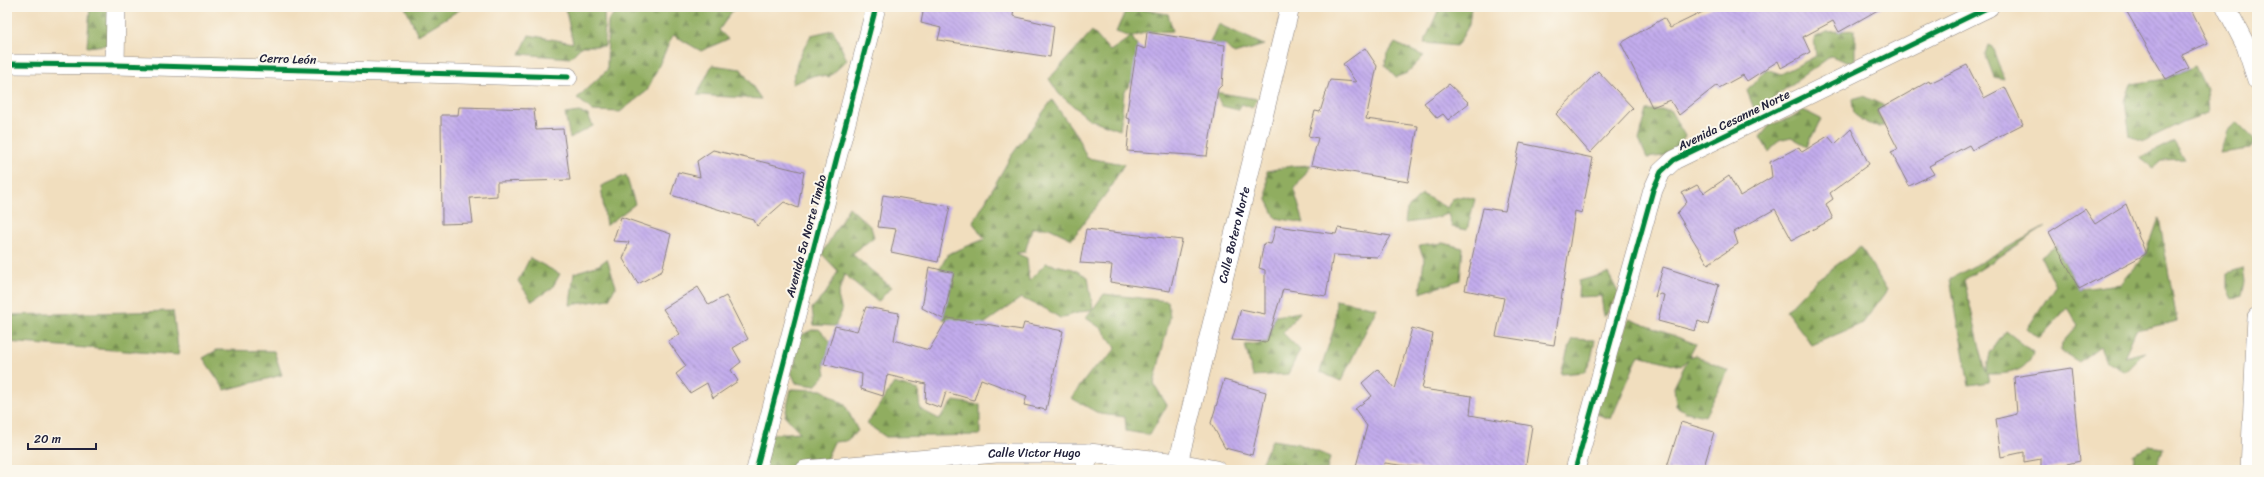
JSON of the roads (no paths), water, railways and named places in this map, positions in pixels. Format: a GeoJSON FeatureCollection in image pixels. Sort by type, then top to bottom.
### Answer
{"type":"FeatureCollection","features":[{"type":"Feature","properties":{"kind":"street"},"geometry":{"type":"LineString","coordinates":[[115,65],[116,7]]}},
{"type":"Feature","properties":{"kind":"street","name":"Avenida 5a Norte Timbo"},"geometry":{"type":"LineString","coordinates":[[756,470],[876,7]]}},
{"type":"Feature","properties":{"kind":"street","name":"Calle Botero Norte"},"geometry":{"type":"LineString","coordinates":[[1178,463],[1290,7]]}},
{"type":"Feature","properties":{"kind":"street","name":"Avenida Cesanne Norte"},"geometry":{"type":"LineString","coordinates":[[1575,470],[1653,190],[1662,172],[1674,160],[1989,7]]}},
{"type":"Feature","properties":{"kind":"street"},"geometry":{"type":"LineString","coordinates":[[2226,7],[2246,46],[2257,80]]}},
{"type":"Feature","properties":{"kind":"street","name":"Cerro León"},"geometry":{"type":"LineString","coordinates":[[7,64],[115,65],[568,77]]}},
{"type":"Feature","properties":{"kind":"street"},"geometry":{"type":"LineString","coordinates":[[2250,470],[2257,317]]}},
{"type":"Feature","properties":{"kind":"street","name":"Calle Victor Hugo"},"geometry":{"type":"LineString","coordinates":[[805,470],[996,453],[1087,461],[1178,463],[1216,470]]}}]}
